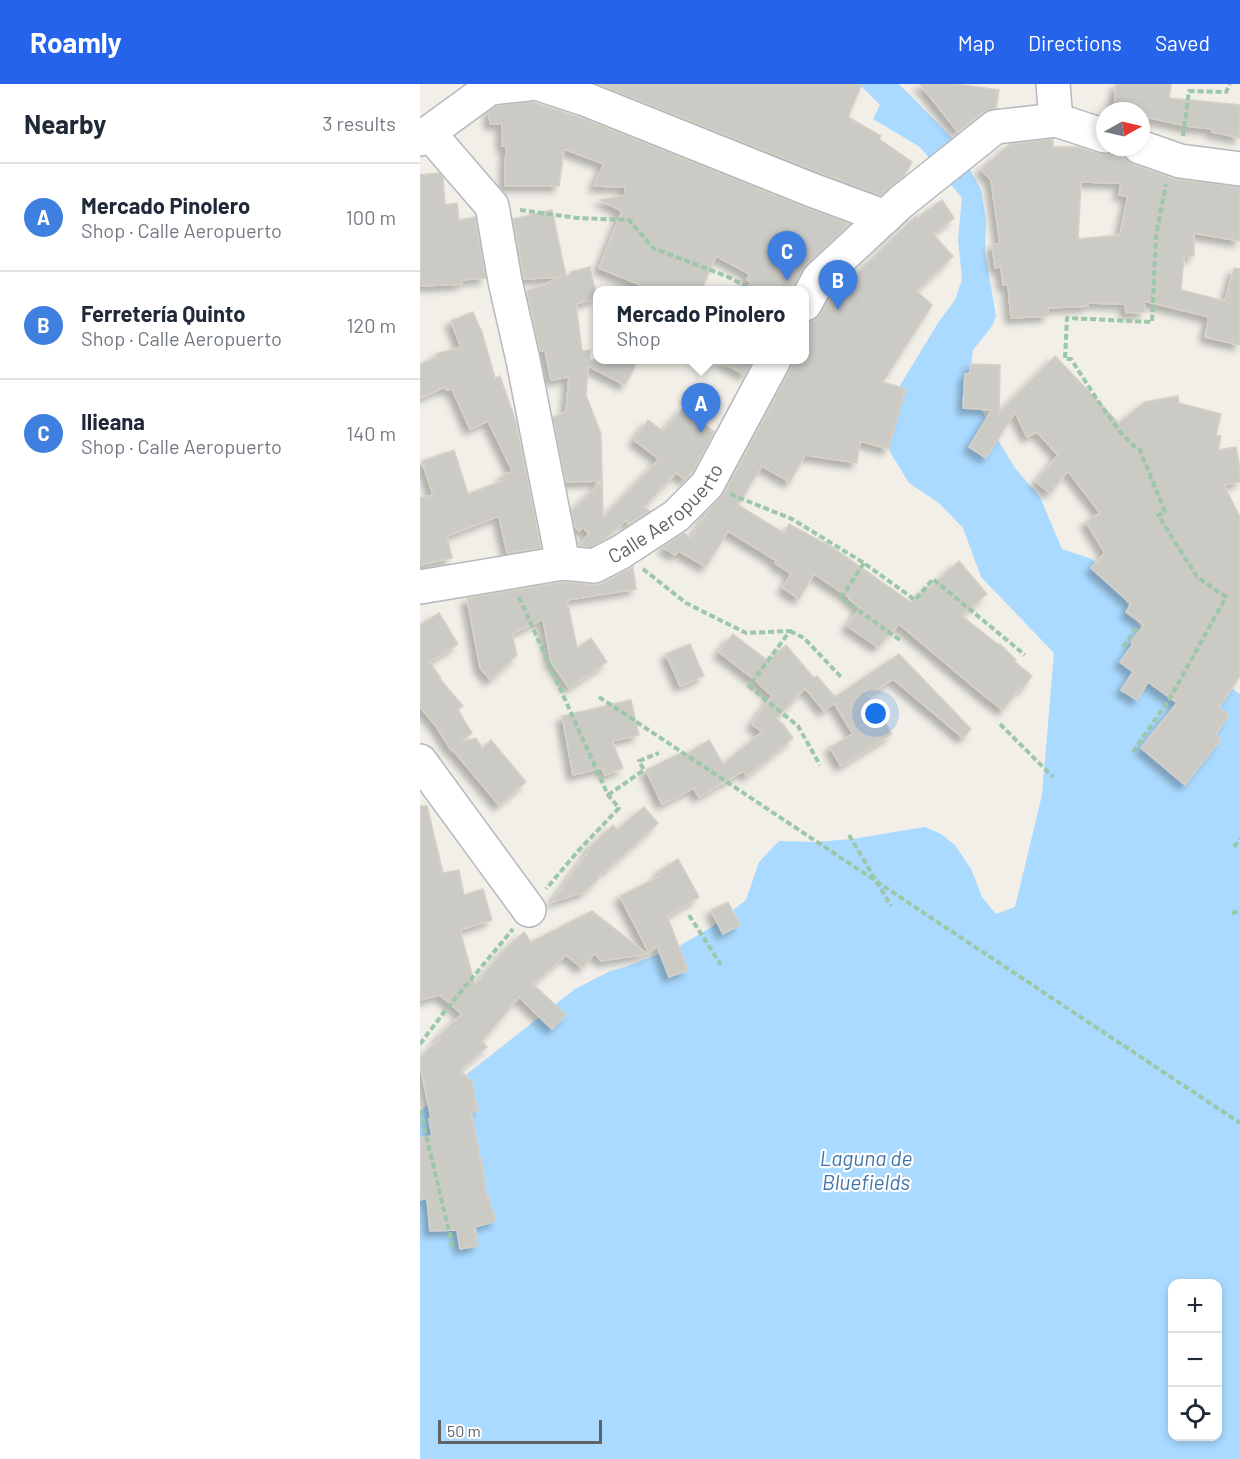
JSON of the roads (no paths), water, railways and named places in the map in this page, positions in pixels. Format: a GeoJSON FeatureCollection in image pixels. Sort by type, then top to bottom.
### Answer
{"type":"FeatureCollection","features":[{"type":"Feature","properties":{"kind":"street"},"geometry":{"type":"LineString","coordinates":[[528,84],[490,88],[425,136],[492,206],[505,281],[563,563]]}},
{"type":"Feature","properties":{"kind":"street"},"geometry":{"type":"LineString","coordinates":[[539,84],[585,99],[812,190],[893,210]]}},
{"type":"Feature","properties":{"kind":"street"},"geometry":{"type":"LineString","coordinates":[[1053,84],[1056,120]]}},
{"type":"Feature","properties":{"kind":"street"},"geometry":{"type":"LineString","coordinates":[[809,295],[819,278],[893,210],[995,127],[1056,120],[1096,133]]}},
{"type":"Feature","properties":{"kind":"street"},"geometry":{"type":"LineString","coordinates":[[1150,150],[1176,159],[1240,169]]}},
{"type":"Feature","properties":{"kind":"street","name":"Calle Aeropuerto"},"geometry":{"type":"LineString","coordinates":[[420,587],[563,563],[594,566],[621,552],[676,516],[708,485],[772,364]]}},
{"type":"Feature","properties":{"kind":"street"},"geometry":{"type":"LineString","coordinates":[[420,761],[528,910]]}},
{"type":"Feature","properties":{"kind":"water","name":"Laguna de Bluefields"},"geometry":{"type":"Polygon","coordinates":[[[859,84],[899,84],[953,139],[981,190],[986,220],[985,253],[996,316],[992,326],[973,350],[969,382],[990,427],[1015,468],[1040,497],[1062,549],[1092,559],[1118,586],[1139,625],[1147,633],[1240,694],[1240,1459],[420,1459],[420,1111],[575,989],[610,971],[679,946],[710,928],[746,900],[759,862],[779,841],[815,842],[852,839],[925,827],[941,834],[955,845],[971,869],[982,897],[996,914],[1015,907],[1042,795],[1054,653],[981,577],[963,528],[939,503],[909,483],[890,452],[886,421],[893,397],[938,323],[955,300],[962,279],[958,239],[962,198],[920,147],[873,119],[880,105],[859,84]]]}},
{"type":"Feature","properties":{"kind":"place","name":"Ilieana"},"geometry":{"type":"Point","coordinates":[787,281]}},
{"type":"Feature","properties":{"kind":"place","name":"Ferretería Quinto"},"geometry":{"type":"Point","coordinates":[838,310]}},
{"type":"Feature","properties":{"kind":"place","name":"Mercado Pinolero"},"geometry":{"type":"Point","coordinates":[701,433]}}]}
